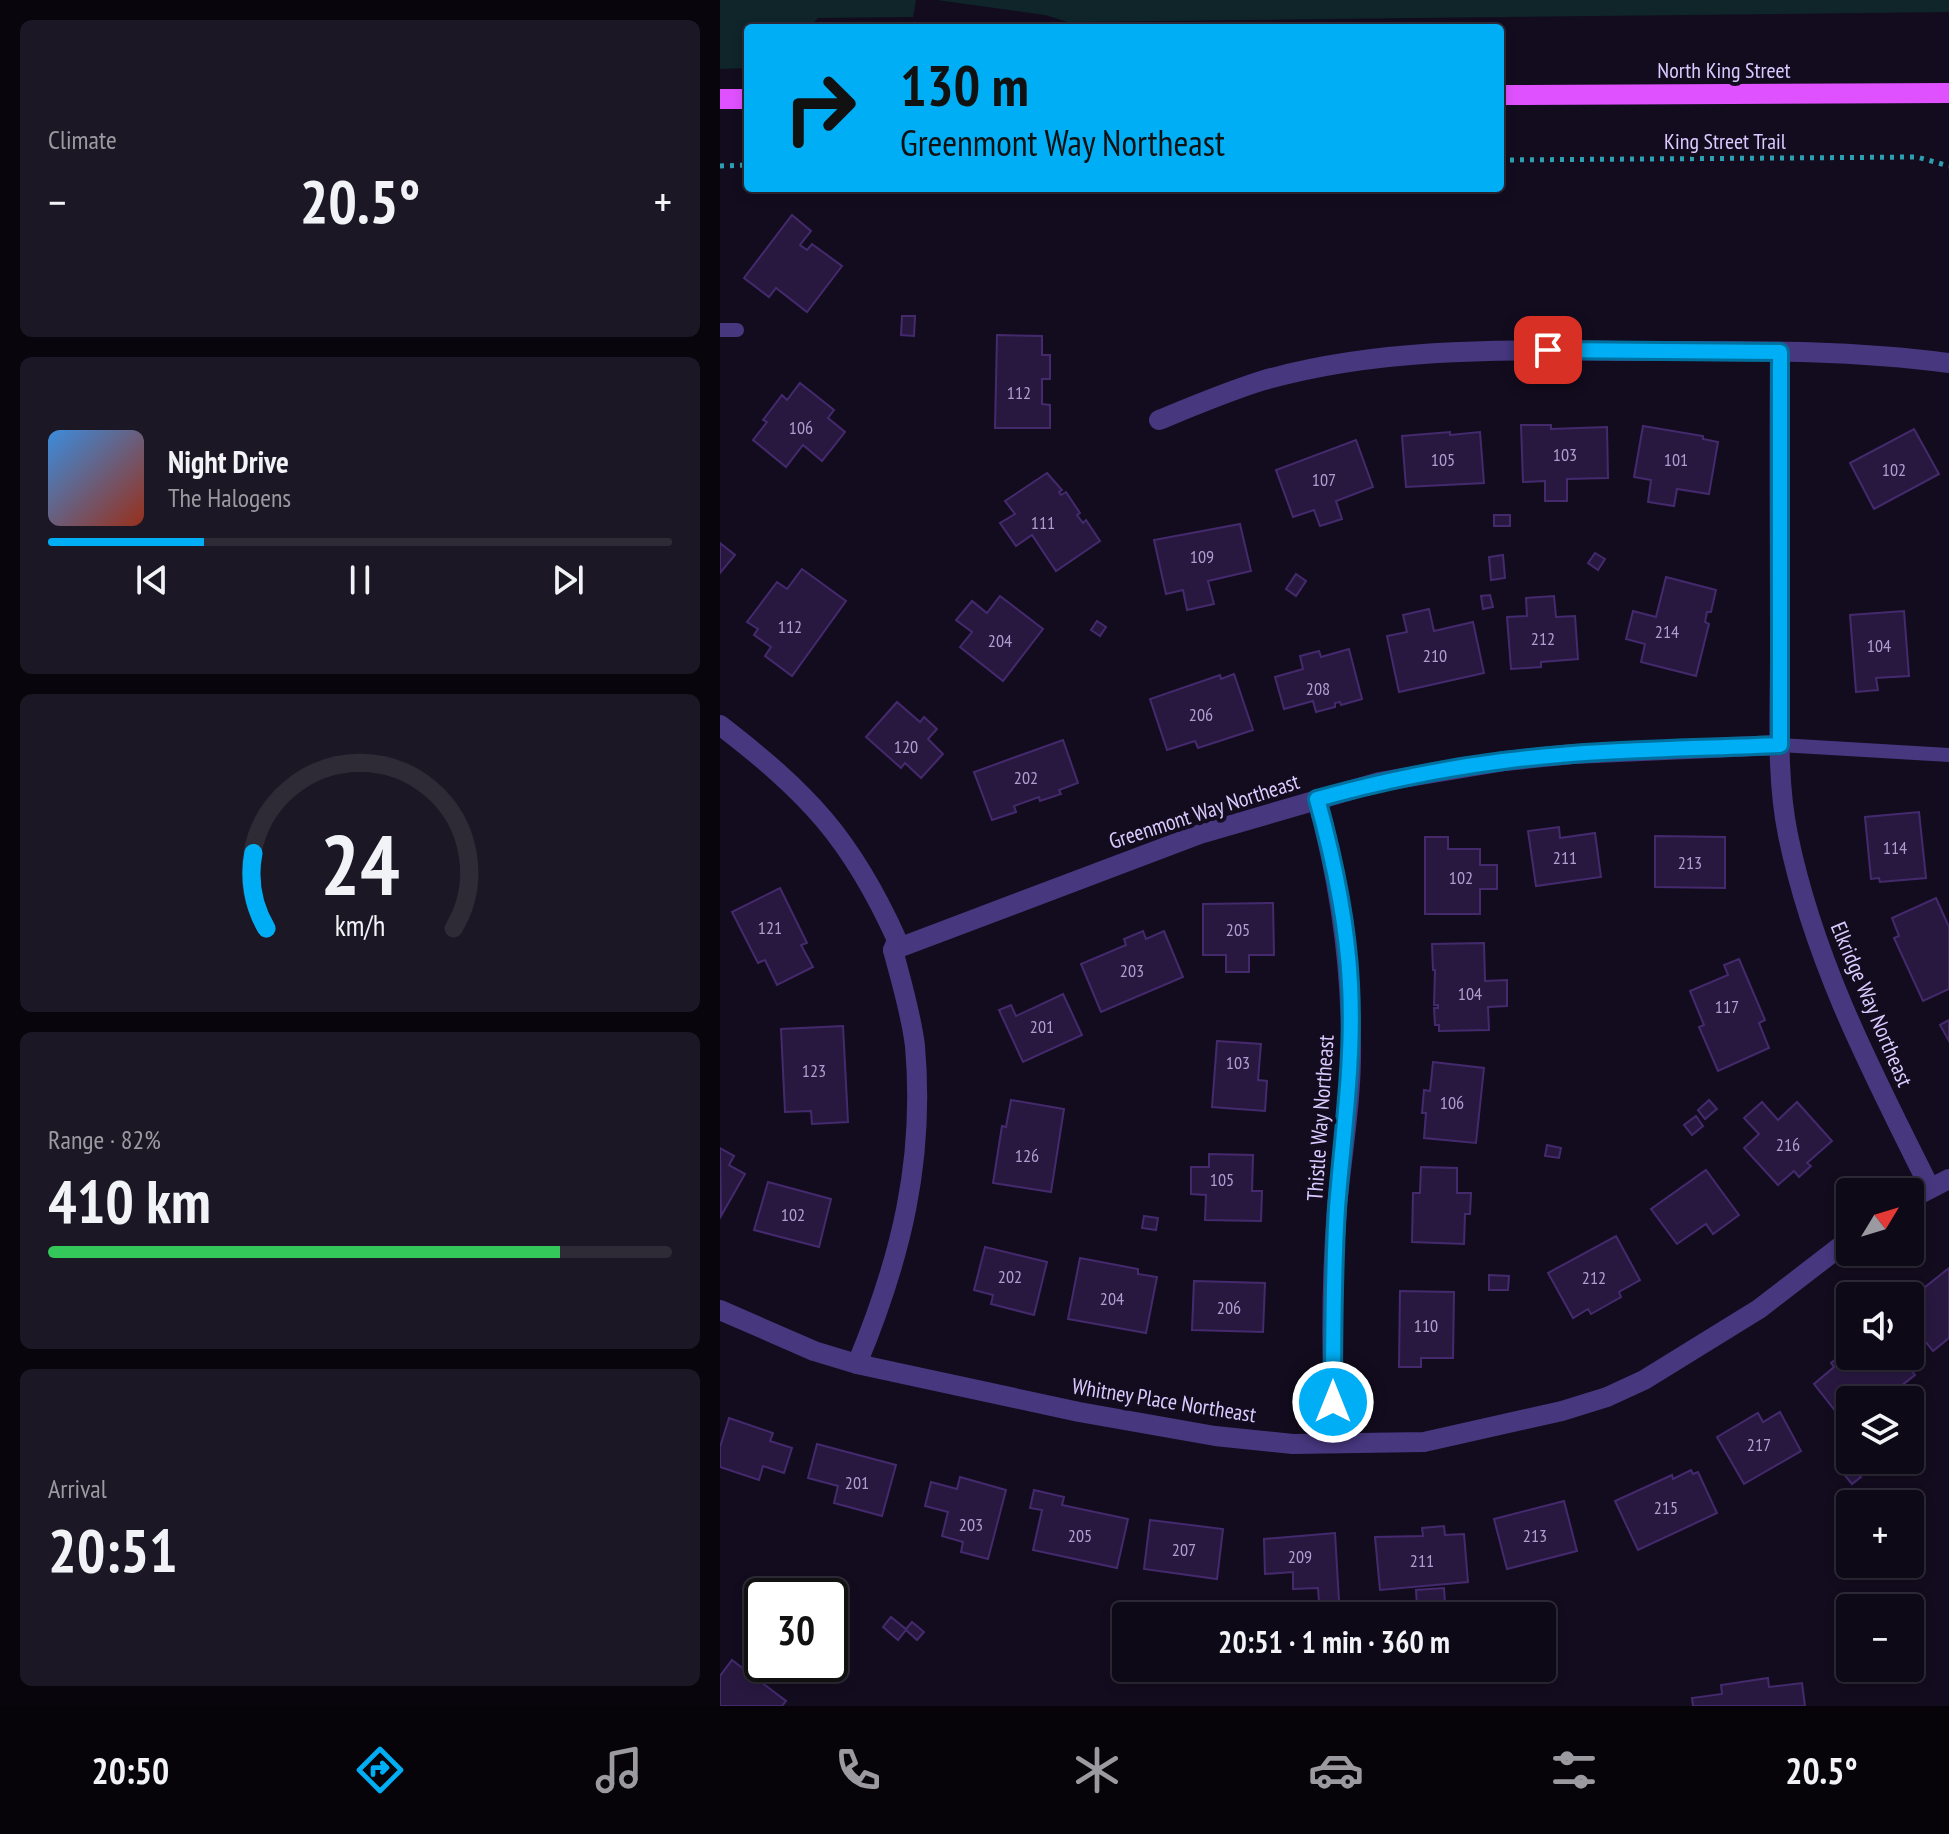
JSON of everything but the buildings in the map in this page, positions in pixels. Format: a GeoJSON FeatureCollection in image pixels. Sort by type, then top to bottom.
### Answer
{"type":"FeatureCollection","features":[{"type":"Feature","properties":{"kind":"main road","name":"North King Street"},"geometry":{"type":"LineString","coordinates":[[1504,95],[1949,93]]}},
{"type":"Feature","properties":{"kind":"main road"},"geometry":{"type":"LineString","coordinates":[[720,99],[744,99]]}},
{"type":"Feature","properties":{"kind":"street"},"geometry":{"type":"LineString","coordinates":[[1159,420],[1218,395],[1263,381],[1346,363],[1410,354],[1519,349],[1780,352],[1853,354],[1949,363]]}},
{"type":"Feature","properties":{"kind":"street","name":"Elkridge Way Northeast"},"geometry":{"type":"LineString","coordinates":[[1780,352],[1780,745],[1788,833],[1808,914],[1833,986],[1930,1188]]}},
{"type":"Feature","properties":{"kind":"street"},"geometry":{"type":"LineString","coordinates":[[720,725],[797,788],[850,850],[875,891],[897,940],[893,950],[914,1043],[917,1140],[902,1235],[857,1364]]}},
{"type":"Feature","properties":{"kind":"street","name":"Greenmont Way Northeast"},"geometry":{"type":"LineString","coordinates":[[893,950],[1200,834],[1379,782],[1505,761],[1573,754],[1780,745]]}},
{"type":"Feature","properties":{"kind":"street","name":"Thistle Way Northeast"},"geometry":{"type":"LineString","coordinates":[[1317,799],[1342,910],[1350,983],[1352,1048],[1337,1211],[1333,1324],[1336,1443]]}},
{"type":"Feature","properties":{"kind":"street"},"geometry":{"type":"LineString","coordinates":[[1924,1191],[1949,1179]]}},
{"type":"Feature","properties":{"kind":"street","name":"Whitney Place Northeast"},"geometry":{"type":"LineString","coordinates":[[720,1310],[814,1351],[857,1364],[1079,1412],[1215,1436],[1293,1444],[1424,1442],[1513,1423],[1607,1397],[1644,1380],[1747,1318],[1836,1250]]}},
{"type":"Feature","properties":{"kind":"lane"},"geometry":{"type":"LineString","coordinates":[[720,330],[737,330]]}},
{"type":"Feature","properties":{"kind":"lane"},"geometry":{"type":"LineString","coordinates":[[1780,745],[1949,755]]}},
{"type":"Feature","properties":{"kind":"path","name":"King Street Trail"},"geometry":{"type":"LineString","coordinates":[[1504,160],[1917,157],[1949,166]]}},
{"type":"Feature","properties":{"kind":"path"},"geometry":{"type":"LineString","coordinates":[[720,166],[744,165]]}},
{"type":"Feature","properties":{"kind":"green space"},"geometry":{"type":"Polygon","coordinates":[[[720,0],[916,0],[913,17],[818,18],[812,24],[744,24],[744,68],[720,69],[720,0]]]}},
{"type":"Feature","properties":{"kind":"green space"},"geometry":{"type":"Polygon","coordinates":[[[937,0],[1949,0],[1949,12],[1068,22],[1045,15],[937,0]]]}},
{"type":"Feature","properties":{"kind":"route"},"geometry":{"type":"LineString","coordinates":[[1333,1402],[1337,1211],[1352,1048],[1345,924],[1317,799],[1379,782],[1505,761],[1573,754],[1780,745],[1780,352],[1548,350]]}}]}
